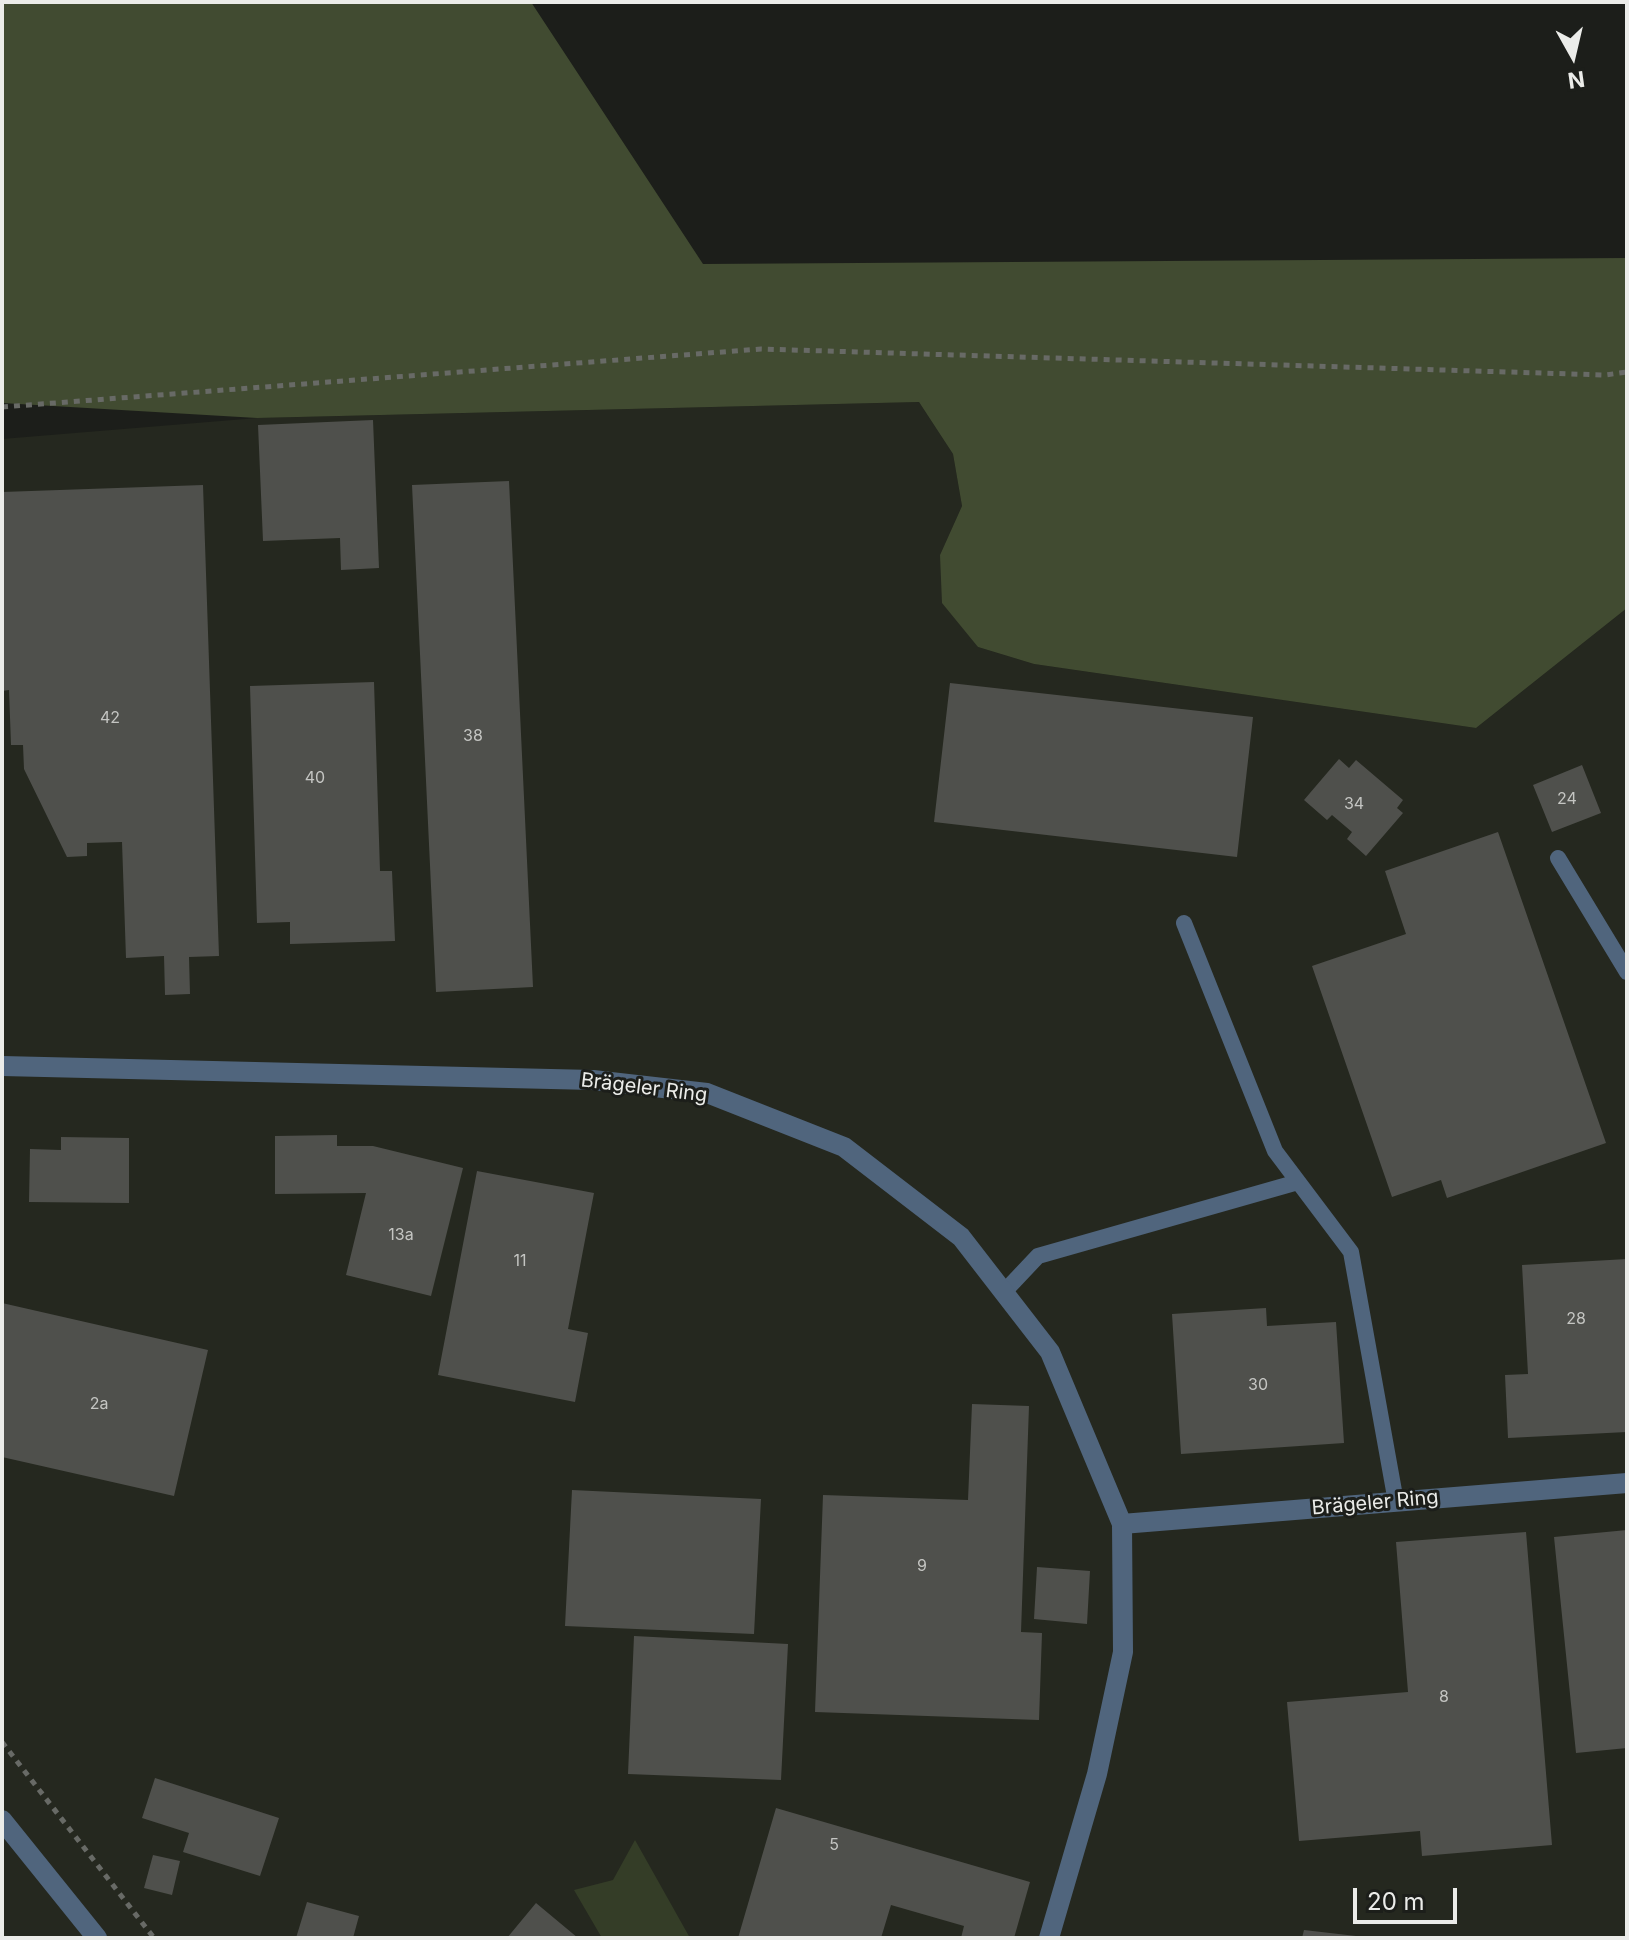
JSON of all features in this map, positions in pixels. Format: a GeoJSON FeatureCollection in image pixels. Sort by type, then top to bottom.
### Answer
{"type":"FeatureCollection","features":[{"type":"Feature","properties":{"kind":"street","name":"Brägeler Ring"},"geometry":{"type":"LineString","coordinates":[[2,1066],[593,1080],[707,1093],[844,1147],[961,1237],[1050,1352],[1122,1524],[1123,1652],[1097,1774],[1049,1938]]}},
{"type":"Feature","properties":{"kind":"street","name":"Brägeler Ring"},"geometry":{"type":"LineString","coordinates":[[1122,1524],[1627,1483]]}},
{"type":"Feature","properties":{"kind":"street"},"geometry":{"type":"LineString","coordinates":[[2,1820],[97,1938]]}},
{"type":"Feature","properties":{"kind":"lane"},"geometry":{"type":"LineString","coordinates":[[1558,858],[1627,972]]}},
{"type":"Feature","properties":{"kind":"lane"},"geometry":{"type":"LineString","coordinates":[[1184,923],[1275,1151],[1351,1252],[1396,1502]]}},
{"type":"Feature","properties":{"kind":"lane"},"geometry":{"type":"LineString","coordinates":[[1004,1292],[1038,1256],[1298,1182]]}},
{"type":"Feature","properties":{"kind":"path"},"geometry":{"type":"LineString","coordinates":[[2,407],[761,349],[1589,375],[1627,372]]}},
{"type":"Feature","properties":{"kind":"path"},"geometry":{"type":"LineString","coordinates":[[2,1742],[154,1938]]}},
{"type":"Feature","properties":{"kind":"shaded area"},"geometry":{"type":"Polygon","coordinates":[[[919,402],[953,454],[962,506],[940,555],[978,647],[1034,664],[1476,728],[1627,608],[1627,1938],[2,1938],[2,439],[257,418],[919,402]]]}},
{"type":"Feature","properties":{"kind":"green space"},"geometry":{"type":"Polygon","coordinates":[[[2,2],[531,2],[703,264],[1627,258],[1627,608],[1476,728],[1034,664],[978,647],[942,603],[940,555],[962,506],[953,454],[919,402],[257,418],[2,403],[2,2]]]}},
{"type":"Feature","properties":{"kind":"green space"},"geometry":{"type":"Polygon","coordinates":[[[635,1840],[690,1938],[602,1938],[574,1890],[613,1880],[635,1840]]]}},
{"type":"Feature","properties":{"kind":"building"},"geometry":{"type":"Polygon","coordinates":[[[373,420],[379,568],[341,570],[340,538],[263,541],[258,425],[373,420]]]}},
{"type":"Feature","properties":{"kind":"building"},"geometry":{"type":"Polygon","coordinates":[[[509,481],[533,987],[436,992],[412,485],[509,481]]]}},
{"type":"Feature","properties":{"kind":"building"},"geometry":{"type":"Polygon","coordinates":[[[203,485],[219,956],[189,957],[190,994],[165,995],[164,956],[126,958],[122,842],[87,843],[87,856],[67,857],[24,769],[23,745],[11,745],[9,690],[2,691],[2,492],[203,485]]]}},
{"type":"Feature","properties":{"kind":"building"},"geometry":{"type":"Polygon","coordinates":[[[374,682],[380,871],[392,871],[395,941],[290,944],[290,922],[257,923],[250,686],[374,682]]]}},
{"type":"Feature","properties":{"kind":"building"},"geometry":{"type":"Polygon","coordinates":[[[950,683],[1253,717],[1237,857],[934,822],[950,683]]]}},
{"type":"Feature","properties":{"kind":"building"},"geometry":{"type":"Polygon","coordinates":[[[1339,759],[1349,768],[1356,760],[1403,800],[1397,808],[1403,813],[1366,856],[1347,839],[1352,832],[1332,815],[1327,820],[1304,800],[1339,759]]]}},
{"type":"Feature","properties":{"kind":"building"},"geometry":{"type":"Polygon","coordinates":[[[1582,765],[1601,813],[1552,832],[1533,785],[1582,765]]]}},
{"type":"Feature","properties":{"kind":"building"},"geometry":{"type":"Polygon","coordinates":[[[1498,832],[1606,1143],[1447,1198],[1441,1180],[1392,1197],[1312,966],[1406,934],[1385,871],[1498,832]]]}},
{"type":"Feature","properties":{"kind":"building"},"geometry":{"type":"Polygon","coordinates":[[[337,1135],[337,1146],[373,1146],[463,1168],[431,1296],[346,1275],[366,1193],[275,1194],[275,1136],[337,1135]]]}},
{"type":"Feature","properties":{"kind":"building"},"geometry":{"type":"Polygon","coordinates":[[[61,1137],[129,1138],[129,1203],[29,1202],[30,1149],[61,1150],[61,1137]]]}},
{"type":"Feature","properties":{"kind":"building"},"geometry":{"type":"Polygon","coordinates":[[[477,1171],[594,1193],[568,1329],[588,1333],[575,1402],[438,1375],[477,1171]]]}},
{"type":"Feature","properties":{"kind":"building"},"geometry":{"type":"Polygon","coordinates":[[[1627,1259],[1627,1432],[1508,1438],[1505,1375],[1528,1374],[1522,1265],[1627,1259]]]}},
{"type":"Feature","properties":{"kind":"building"},"geometry":{"type":"Polygon","coordinates":[[[2,1303],[208,1350],[174,1496],[2,1457],[2,1303]]]}},
{"type":"Feature","properties":{"kind":"building"},"geometry":{"type":"Polygon","coordinates":[[[1266,1308],[1267,1326],[1336,1322],[1344,1443],[1181,1454],[1172,1314],[1266,1308]]]}},
{"type":"Feature","properties":{"kind":"building"},"geometry":{"type":"Polygon","coordinates":[[[972,1404],[1029,1406],[1021,1632],[1042,1633],[1039,1720],[815,1712],[823,1495],[968,1500],[972,1404]]]}},
{"type":"Feature","properties":{"kind":"building"},"geometry":{"type":"Polygon","coordinates":[[[572,1490],[761,1499],[754,1634],[565,1626],[572,1490]]]}},
{"type":"Feature","properties":{"kind":"building"},"geometry":{"type":"Polygon","coordinates":[[[1627,1530],[1627,1748],[1576,1753],[1554,1537],[1627,1530]]]}},
{"type":"Feature","properties":{"kind":"building"},"geometry":{"type":"Polygon","coordinates":[[[1526,1532],[1552,1845],[1422,1856],[1420,1831],[1299,1841],[1287,1702],[1408,1692],[1396,1542],[1526,1532]]]}},
{"type":"Feature","properties":{"kind":"building"},"geometry":{"type":"Polygon","coordinates":[[[1037,1567],[1090,1571],[1087,1624],[1034,1619],[1037,1567]]]}},
{"type":"Feature","properties":{"kind":"building"},"geometry":{"type":"Polygon","coordinates":[[[634,1636],[788,1644],[781,1780],[628,1774],[634,1636]]]}},
{"type":"Feature","properties":{"kind":"building"},"geometry":{"type":"Polygon","coordinates":[[[155,1778],[279,1818],[260,1876],[183,1852],[189,1833],[142,1818],[155,1778]]]}},
{"type":"Feature","properties":{"kind":"building"},"geometry":{"type":"Polygon","coordinates":[[[776,1808],[1030,1882],[1014,1938],[961,1938],[964,1926],[891,1905],[881,1938],[738,1938],[776,1808]]]}},
{"type":"Feature","properties":{"kind":"building"},"geometry":{"type":"Polygon","coordinates":[[[153,1855],[180,1861],[172,1895],[144,1888],[153,1855]]]}},
{"type":"Feature","properties":{"kind":"building"},"geometry":{"type":"Polygon","coordinates":[[[307,1902],[359,1916],[353,1938],[296,1938],[307,1902]]]}},
{"type":"Feature","properties":{"kind":"building"},"geometry":{"type":"Polygon","coordinates":[[[536,1903],[578,1938],[507,1938],[536,1903]]]}},
{"type":"Feature","properties":{"kind":"building"},"geometry":{"type":"Polygon","coordinates":[[[1304,1930],[1356,1936],[1356,1938],[1302,1938],[1304,1930]]]}}]}
